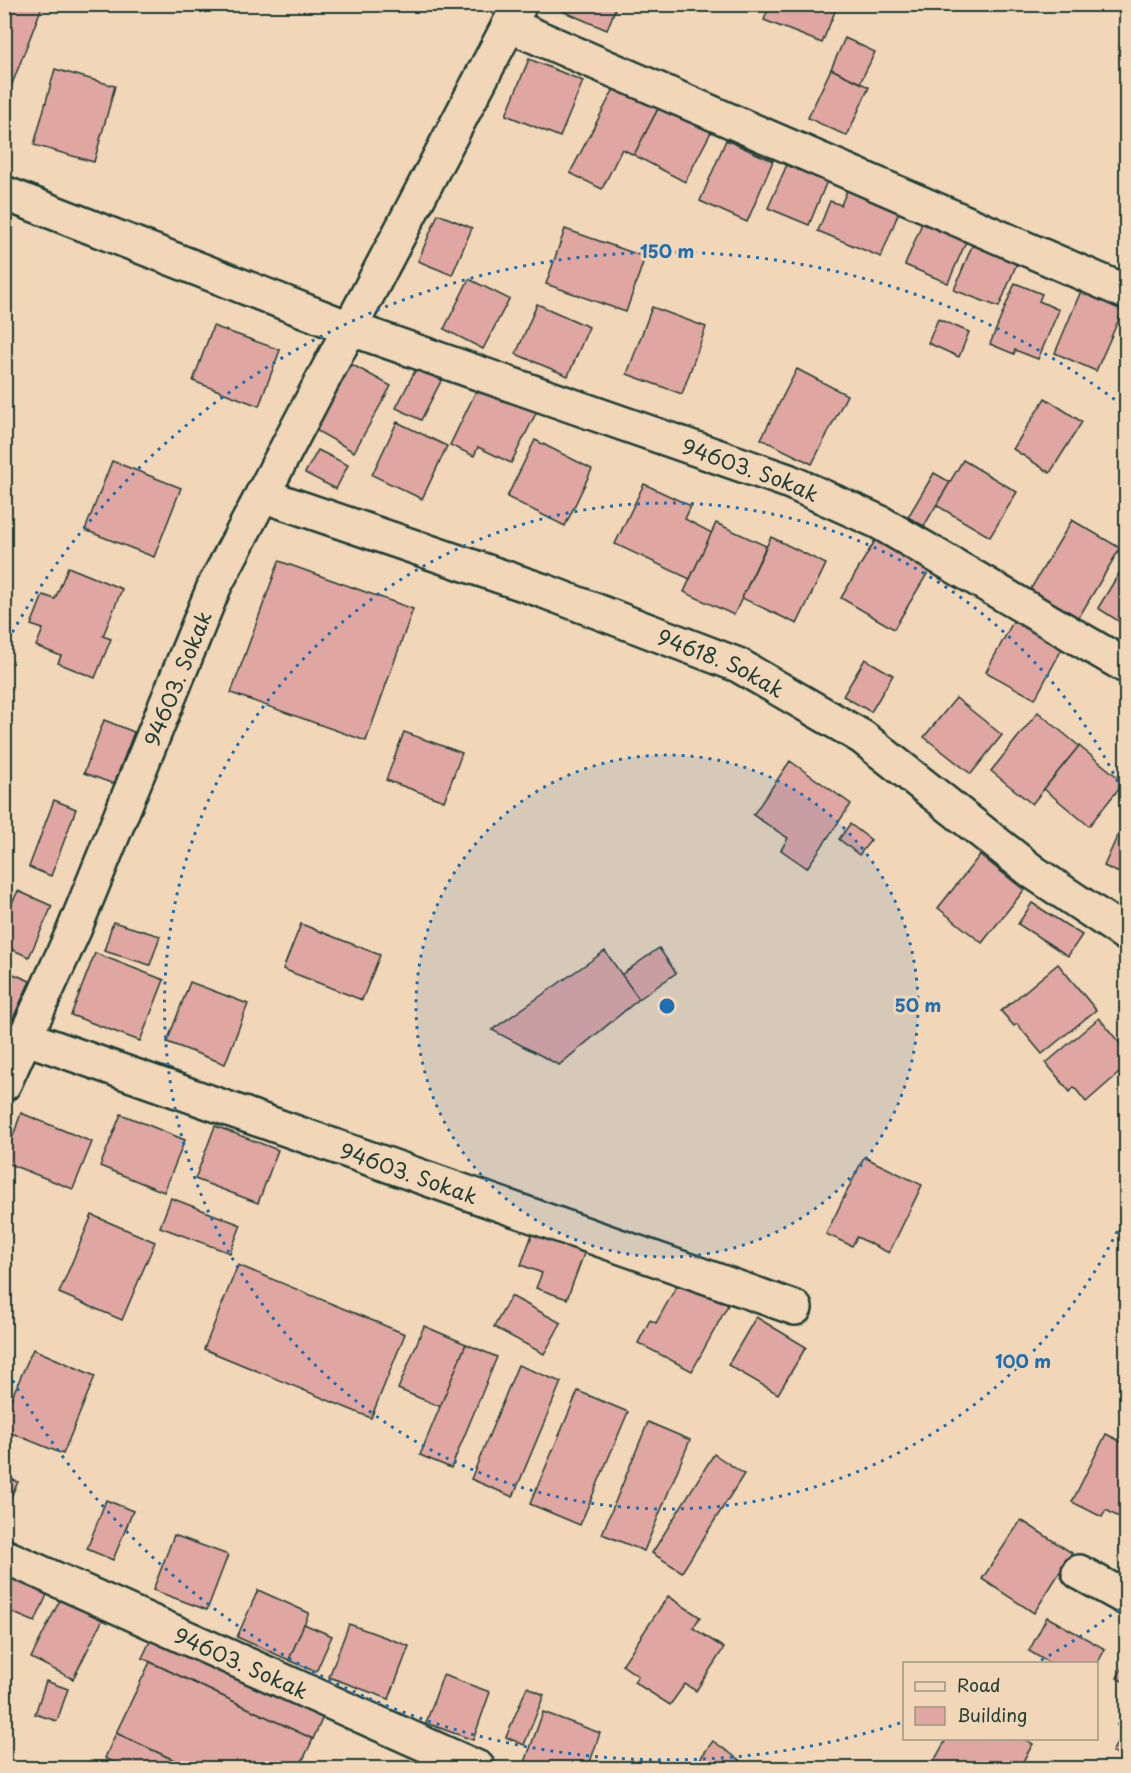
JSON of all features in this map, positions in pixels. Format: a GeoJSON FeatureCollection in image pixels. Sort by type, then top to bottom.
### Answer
{"type":"FeatureCollection","features":[{"type":"Feature","properties":{"kind":"street","name":"94603. Sokak"},"geometry":{"type":"LineString","coordinates":[[4,1084],[74,930],[214,587],[515,15],[1126,292]]}},
{"type":"Feature","properties":{"kind":"street","name":"94603. Sokak"},"geometry":{"type":"LineString","coordinates":[[4,193],[349,328],[788,481],[879,522],[1126,666]]}},
{"type":"Feature","properties":{"kind":"street","name":"94618. Sokak"},"geometry":{"type":"LineString","coordinates":[[262,495],[544,591],[738,666],[862,737],[1033,872],[1126,934]]}},
{"type":"Feature","properties":{"kind":"street","name":"94603. Sokak"},"geometry":{"type":"LineString","coordinates":[[24,1037],[795,1308]]}},
{"type":"Feature","properties":{"kind":"street","name":"94603. Sokak"},"geometry":{"type":"LineString","coordinates":[[4,1556],[478,1768]]}},
{"type":"Feature","properties":{"kind":"street"},"geometry":{"type":"LineString","coordinates":[[1079,1572],[1126,1598]]}},
{"type":"Feature","properties":{"kind":"building"},"geometry":{"type":"Polygon","coordinates":[[[4,4],[43,4],[4,105],[4,4]]]}},
{"type":"Feature","properties":{"kind":"building"},"geometry":{"type":"Polygon","coordinates":[[[556,4],[617,4],[607,30],[555,8],[556,4]]]}},
{"type":"Feature","properties":{"kind":"building"},"geometry":{"type":"Polygon","coordinates":[[[770,4],[838,4],[822,43],[764,20],[770,4]]]}},
{"type":"Feature","properties":{"kind":"building"},"geometry":{"type":"Polygon","coordinates":[[[845,38],[875,52],[860,83],[831,69],[845,38]]]}},
{"type":"Feature","properties":{"kind":"building"},"geometry":{"type":"Polygon","coordinates":[[[529,59],[583,81],[560,137],[506,115],[529,59]]]}},
{"type":"Feature","properties":{"kind":"building"},"geometry":{"type":"Polygon","coordinates":[[[55,69],[115,86],[94,162],[34,145],[55,69]]]}},
{"type":"Feature","properties":{"kind":"building"},"geometry":{"type":"Polygon","coordinates":[[[831,69],[869,87],[847,136],[808,118],[831,69]]]}},
{"type":"Feature","properties":{"kind":"building"},"geometry":{"type":"Polygon","coordinates":[[[617,83],[660,105],[634,155],[622,149],[602,189],[570,173],[617,83]]]}},
{"type":"Feature","properties":{"kind":"building"},"geometry":{"type":"Polygon","coordinates":[[[660,105],[711,132],[685,182],[634,155],[660,105]]]}},
{"type":"Feature","properties":{"kind":"building"},"geometry":{"type":"Polygon","coordinates":[[[726,140],[773,161],[747,222],[700,201],[726,140]]]}},
{"type":"Feature","properties":{"kind":"building"},"geometry":{"type":"Polygon","coordinates":[[[789,160],[829,176],[809,225],[768,208],[789,160]]]}},
{"type":"Feature","properties":{"kind":"building"},"geometry":{"type":"Polygon","coordinates":[[[848,188],[900,209],[881,257],[818,231],[830,201],[841,205],[848,188]]]}},
{"type":"Feature","properties":{"kind":"building"},"geometry":{"type":"Polygon","coordinates":[[[438,214],[472,228],[452,275],[418,261],[438,214]]]}},
{"type":"Feature","properties":{"kind":"building"},"geometry":{"type":"Polygon","coordinates":[[[925,216],[969,235],[948,283],[905,265],[925,216]]]}},
{"type":"Feature","properties":{"kind":"building"},"geometry":{"type":"Polygon","coordinates":[[[565,229],[645,257],[626,312],[546,284],[565,229]]]}},
{"type":"Feature","properties":{"kind":"building"},"geometry":{"type":"Polygon","coordinates":[[[974,241],[1019,258],[999,307],[954,290],[974,241]]]}},
{"type":"Feature","properties":{"kind":"building"},"geometry":{"type":"Polygon","coordinates":[[[469,279],[509,299],[483,349],[444,329],[469,279]]]}},
{"type":"Feature","properties":{"kind":"building"},"geometry":{"type":"Polygon","coordinates":[[[1015,283],[1042,294],[1039,301],[1059,310],[1038,359],[1015,350],[1014,354],[990,344],[1015,283]]]}},
{"type":"Feature","properties":{"kind":"building"},"geometry":{"type":"Polygon","coordinates":[[[1081,291],[1123,310],[1096,371],[1055,353],[1081,291]]]}},
{"type":"Feature","properties":{"kind":"building"},"geometry":{"type":"Polygon","coordinates":[[[537,304],[589,327],[568,376],[516,354],[537,304]]]}},
{"type":"Feature","properties":{"kind":"building"},"geometry":{"type":"Polygon","coordinates":[[[652,307],[706,327],[682,394],[627,374],[652,307]]]}},
{"type":"Feature","properties":{"kind":"building"},"geometry":{"type":"Polygon","coordinates":[[[938,319],[969,332],[959,357],[928,343],[938,319]]]}},
{"type":"Feature","properties":{"kind":"building"},"geometry":{"type":"Polygon","coordinates":[[[213,326],[280,350],[259,406],[193,381],[213,326]]]}},
{"type":"Feature","properties":{"kind":"building"},"geometry":{"type":"Polygon","coordinates":[[[351,364],[391,386],[354,452],[314,429],[351,364]]]}},
{"type":"Feature","properties":{"kind":"building"},"geometry":{"type":"Polygon","coordinates":[[[417,367],[442,379],[421,420],[396,408],[417,367]]]}},
{"type":"Feature","properties":{"kind":"building"},"geometry":{"type":"Polygon","coordinates":[[[797,369],[847,395],[812,464],[761,439],[797,369]]]}},
{"type":"Feature","properties":{"kind":"building"},"geometry":{"type":"Polygon","coordinates":[[[480,383],[537,411],[511,463],[478,447],[474,456],[450,445],[480,383]]]}},
{"type":"Feature","properties":{"kind":"building"},"geometry":{"type":"Polygon","coordinates":[[[1045,398],[1082,422],[1050,473],[1013,449],[1045,398]]]}},
{"type":"Feature","properties":{"kind":"building"},"geometry":{"type":"Polygon","coordinates":[[[397,422],[447,446],[422,499],[372,475],[397,422]]]}},
{"type":"Feature","properties":{"kind":"building"},"geometry":{"type":"Polygon","coordinates":[[[535,440],[592,469],[565,526],[507,497],[535,440]]]}},
{"type":"Feature","properties":{"kind":"building"},"geometry":{"type":"Polygon","coordinates":[[[318,450],[348,465],[336,489],[305,473],[318,450]]]}},
{"type":"Feature","properties":{"kind":"building"},"geometry":{"type":"Polygon","coordinates":[[[963,460],[1017,492],[990,537],[936,505],[963,460]]]}},
{"type":"Feature","properties":{"kind":"building"},"geometry":{"type":"Polygon","coordinates":[[[112,461],[181,488],[154,557],[85,530],[112,461]]]}},
{"type":"Feature","properties":{"kind":"building"},"geometry":{"type":"Polygon","coordinates":[[[934,473],[950,482],[924,526],[908,517],[934,473]]]}},
{"type":"Feature","properties":{"kind":"building"},"geometry":{"type":"Polygon","coordinates":[[[644,484],[691,506],[685,519],[712,533],[690,579],[615,544],[644,484]]]}},
{"type":"Feature","properties":{"kind":"building"},"geometry":{"type":"Polygon","coordinates":[[[1072,520],[1120,548],[1078,619],[1030,590],[1072,520]]]}},
{"type":"Feature","properties":{"kind":"building"},"geometry":{"type":"Polygon","coordinates":[[[716,523],[766,546],[734,615],[684,592],[716,523]]]}},
{"type":"Feature","properties":{"kind":"building"},"geometry":{"type":"Polygon","coordinates":[[[880,532],[933,564],[894,629],[841,598],[880,532]]]}},
{"type":"Feature","properties":{"kind":"building"},"geometry":{"type":"Polygon","coordinates":[[[771,537],[826,564],[797,624],[742,598],[771,537]]]}},
{"type":"Feature","properties":{"kind":"building"},"geometry":{"type":"Polygon","coordinates":[[[279,561],[413,609],[366,741],[231,693],[279,561]]]}},
{"type":"Feature","properties":{"kind":"building"},"geometry":{"type":"Polygon","coordinates":[[[1126,562],[1126,626],[1098,608],[1126,562]]]}},
{"type":"Feature","properties":{"kind":"building"},"geometry":{"type":"Polygon","coordinates":[[[68,567],[122,589],[103,636],[111,639],[95,678],[58,663],[61,656],[36,646],[43,629],[31,625],[43,595],[55,599],[68,567]]]}},
{"type":"Feature","properties":{"kind":"building"},"geometry":{"type":"Polygon","coordinates":[[[1014,620],[1063,647],[1035,699],[986,672],[1014,620]]]}},
{"type":"Feature","properties":{"kind":"building"},"geometry":{"type":"Polygon","coordinates":[[[865,659],[893,675],[871,712],[843,696],[865,659]]]}},
{"type":"Feature","properties":{"kind":"building"},"geometry":{"type":"Polygon","coordinates":[[[956,698],[1002,735],[971,774],[924,737],[956,698]]]}},
{"type":"Feature","properties":{"kind":"building"},"geometry":{"type":"Polygon","coordinates":[[[1038,712],[1079,746],[1032,804],[991,771],[1038,712]]]}},
{"type":"Feature","properties":{"kind":"building"},"geometry":{"type":"Polygon","coordinates":[[[104,720],[134,732],[114,784],[84,773],[104,720]]]}},
{"type":"Feature","properties":{"kind":"building"},"geometry":{"type":"Polygon","coordinates":[[[404,732],[462,753],[444,801],[386,780],[404,732]]]}},
{"type":"Feature","properties":{"kind":"building"},"geometry":{"type":"Polygon","coordinates":[[[1079,746],[1124,782],[1089,826],[1044,789],[1079,746]]]}},
{"type":"Feature","properties":{"kind":"building"},"geometry":{"type":"Polygon","coordinates":[[[790,761],[851,804],[807,868],[781,850],[788,838],[753,815],[790,761]]]}},
{"type":"Feature","properties":{"kind":"building"},"geometry":{"type":"Polygon","coordinates":[[[54,800],[76,809],[51,876],[29,867],[54,800]]]}},
{"type":"Feature","properties":{"kind":"building"},"geometry":{"type":"Polygon","coordinates":[[[1124,821],[1126,822],[1126,876],[1104,866],[1124,821]]]}},
{"type":"Feature","properties":{"kind":"building"},"geometry":{"type":"Polygon","coordinates":[[[850,824],[871,840],[859,855],[839,839],[850,824]]]}},
{"type":"Feature","properties":{"kind":"building"},"geometry":{"type":"Polygon","coordinates":[[[980,855],[1024,890],[982,943],[938,908],[980,855]]]}},
{"type":"Feature","properties":{"kind":"building"},"geometry":{"type":"Polygon","coordinates":[[[18,891],[52,906],[29,957],[4,946],[4,919],[18,891]]]}},
{"type":"Feature","properties":{"kind":"building"},"geometry":{"type":"Polygon","coordinates":[[[1032,903],[1082,935],[1068,956],[1018,924],[1032,903]]]}},
{"type":"Feature","properties":{"kind":"building"},"geometry":{"type":"Polygon","coordinates":[[[113,922],[160,936],[150,965],[104,951],[113,922]]]}},
{"type":"Feature","properties":{"kind":"building"},"geometry":{"type":"Polygon","coordinates":[[[301,924],[380,955],[362,1000],[283,969],[301,924]]]}},
{"type":"Feature","properties":{"kind":"building"},"geometry":{"type":"Polygon","coordinates":[[[659,948],[676,973],[639,999],[621,975],[659,948]]]}},
{"type":"Feature","properties":{"kind":"building"},"geometry":{"type":"Polygon","coordinates":[[[605,951],[639,999],[559,1065],[492,1030],[605,951]]]}},
{"type":"Feature","properties":{"kind":"building"},"geometry":{"type":"Polygon","coordinates":[[[95,953],[164,980],[140,1041],[71,1015],[95,953]]]}},
{"type":"Feature","properties":{"kind":"building"},"geometry":{"type":"Polygon","coordinates":[[[1058,964],[1096,1010],[1042,1054],[1017,1024],[1014,1026],[1001,1011],[1058,964]]]}},
{"type":"Feature","properties":{"kind":"building"},"geometry":{"type":"Polygon","coordinates":[[[4,970],[30,981],[4,1038],[4,970]]]}},
{"type":"Feature","properties":{"kind":"building"},"geometry":{"type":"Polygon","coordinates":[[[190,982],[248,1004],[225,1064],[167,1042],[190,982]]]}},
{"type":"Feature","properties":{"kind":"building"},"geometry":{"type":"Polygon","coordinates":[[[1099,1018],[1126,1051],[1126,1067],[1086,1102],[1074,1087],[1070,1092],[1046,1063],[1099,1018]]]}},
{"type":"Feature","properties":{"kind":"building"},"geometry":{"type":"Polygon","coordinates":[[[21,1113],[92,1142],[73,1189],[4,1162],[21,1113]]]}},
{"type":"Feature","properties":{"kind":"building"},"geometry":{"type":"Polygon","coordinates":[[[121,1114],[185,1140],[164,1192],[100,1166],[121,1114]]]}},
{"type":"Feature","properties":{"kind":"building"},"geometry":{"type":"Polygon","coordinates":[[[215,1126],[278,1150],[258,1203],[195,1179],[215,1126]]]}},
{"type":"Feature","properties":{"kind":"building"},"geometry":{"type":"Polygon","coordinates":[[[864,1157],[922,1185],[889,1253],[857,1237],[852,1246],[826,1234],[864,1157]]]}},
{"type":"Feature","properties":{"kind":"building"},"geometry":{"type":"Polygon","coordinates":[[[171,1198],[241,1225],[230,1253],[160,1227],[171,1198]]]}},
{"type":"Feature","properties":{"kind":"building"},"geometry":{"type":"Polygon","coordinates":[[[92,1215],[155,1242],[122,1320],[59,1293],[92,1215]]]}},
{"type":"Feature","properties":{"kind":"building"},"geometry":{"type":"Polygon","coordinates":[[[533,1232],[585,1251],[567,1299],[536,1288],[542,1273],[521,1265],[533,1232]]]}},
{"type":"Feature","properties":{"kind":"building"},"geometry":{"type":"Polygon","coordinates":[[[238,1265],[405,1334],[371,1418],[204,1349],[238,1265]]]}},
{"type":"Feature","properties":{"kind":"building"},"geometry":{"type":"Polygon","coordinates":[[[681,1278],[728,1305],[692,1371],[638,1343],[650,1320],[656,1323],[681,1278]]]}},
{"type":"Feature","properties":{"kind":"building"},"geometry":{"type":"Polygon","coordinates":[[[511,1296],[561,1323],[544,1354],[494,1327],[511,1296]]]}},
{"type":"Feature","properties":{"kind":"building"},"geometry":{"type":"Polygon","coordinates":[[[756,1317],[806,1347],[778,1394],[728,1365],[756,1317]]]}},
{"type":"Feature","properties":{"kind":"building"},"geometry":{"type":"Polygon","coordinates":[[[424,1326],[466,1344],[441,1407],[398,1389],[424,1326]]]}},
{"type":"Feature","properties":{"kind":"building"},"geometry":{"type":"Polygon","coordinates":[[[466,1344],[497,1357],[451,1468],[420,1455],[466,1344]]]}},
{"type":"Feature","properties":{"kind":"building"},"geometry":{"type":"Polygon","coordinates":[[[33,1349],[95,1376],[63,1454],[4,1430],[4,1415],[33,1349]]]}},
{"type":"Feature","properties":{"kind":"building"},"geometry":{"type":"Polygon","coordinates":[[[518,1365],[561,1382],[513,1497],[471,1479],[518,1365]]]}},
{"type":"Feature","properties":{"kind":"building"},"geometry":{"type":"Polygon","coordinates":[[[578,1391],[628,1412],[580,1525],[530,1504],[578,1391]]]}},
{"type":"Feature","properties":{"kind":"building"},"geometry":{"type":"Polygon","coordinates":[[[648,1422],[690,1440],[644,1551],[602,1534],[648,1422]]]}},
{"type":"Feature","properties":{"kind":"building"},"geometry":{"type":"Polygon","coordinates":[[[1106,1434],[1126,1444],[1126,1521],[1106,1510],[1102,1517],[1072,1502],[1106,1434]]]}},
{"type":"Feature","properties":{"kind":"building"},"geometry":{"type":"Polygon","coordinates":[[[714,1454],[744,1474],[682,1572],[652,1553],[714,1454]]]}},
{"type":"Feature","properties":{"kind":"building"},"geometry":{"type":"Polygon","coordinates":[[[4,1476],[18,1482],[4,1511],[4,1476]]]}},
{"type":"Feature","properties":{"kind":"building"},"geometry":{"type":"Polygon","coordinates":[[[106,1500],[133,1511],[113,1560],[87,1549],[106,1500]]]}},
{"type":"Feature","properties":{"kind":"building"},"geometry":{"type":"Polygon","coordinates":[[[1021,1520],[1072,1553],[1034,1613],[982,1579],[1021,1520]]]}},
{"type":"Feature","properties":{"kind":"building"},"geometry":{"type":"Polygon","coordinates":[[[174,1535],[228,1555],[207,1610],[153,1590],[174,1535]]]}},
{"type":"Feature","properties":{"kind":"building"},"geometry":{"type":"Polygon","coordinates":[[[4,1571],[49,1590],[35,1622],[4,1609],[4,1571]]]}},
{"type":"Feature","properties":{"kind":"building"},"geometry":{"type":"Polygon","coordinates":[[[258,1590],[309,1613],[289,1660],[237,1637],[258,1590]]]}},
{"type":"Feature","properties":{"kind":"building"},"geometry":{"type":"Polygon","coordinates":[[[63,1594],[105,1615],[73,1679],[31,1658],[63,1594]]]}},
{"type":"Feature","properties":{"kind":"building"},"geometry":{"type":"Polygon","coordinates":[[[668,1596],[700,1617],[693,1628],[724,1648],[696,1691],[685,1684],[670,1705],[634,1682],[638,1676],[622,1665],[668,1596]]]}},
{"type":"Feature","properties":{"kind":"building"},"geometry":{"type":"Polygon","coordinates":[[[1047,1617],[1105,1649],[1098,1662],[1048,1662],[1029,1651],[1047,1617]]]}},
{"type":"Feature","properties":{"kind":"building"},"geometry":{"type":"Polygon","coordinates":[[[304,1624],[332,1636],[316,1672],[289,1660],[304,1624]]]}},
{"type":"Feature","properties":{"kind":"building"},"geometry":{"type":"Polygon","coordinates":[[[349,1624],[409,1646],[389,1699],[329,1677],[349,1624]]]}},
{"type":"Feature","properties":{"kind":"building"},"geometry":{"type":"Polygon","coordinates":[[[158,1625],[328,1706],[313,1739],[142,1658],[158,1625]]]}},
{"type":"Feature","properties":{"kind":"building"},"geometry":{"type":"Polygon","coordinates":[[[1126,1660],[1126,1683],[1117,1678],[1126,1660]]]}},
{"type":"Feature","properties":{"kind":"building"},"geometry":{"type":"Polygon","coordinates":[[[150,1662],[313,1739],[299,1768],[191,1768],[116,1733],[150,1662]]]}},
{"type":"Feature","properties":{"kind":"building"},"geometry":{"type":"Polygon","coordinates":[[[443,1675],[490,1692],[473,1740],[426,1723],[443,1675]]]}},
{"type":"Feature","properties":{"kind":"building"},"geometry":{"type":"Polygon","coordinates":[[[46,1681],[68,1689],[57,1721],[35,1714],[46,1681]]]}},
{"type":"Feature","properties":{"kind":"building"},"geometry":{"type":"Polygon","coordinates":[[[527,1687],[544,1695],[524,1745],[506,1737],[527,1687]]]}},
{"type":"Feature","properties":{"kind":"building"},"geometry":{"type":"Polygon","coordinates":[[[1126,1709],[1126,1761],[1112,1752],[1125,1730],[1117,1725],[1126,1709]]]}},
{"type":"Feature","properties":{"kind":"building"},"geometry":{"type":"Polygon","coordinates":[[[543,1712],[600,1733],[588,1768],[523,1768],[543,1712]]]}},
{"type":"Feature","properties":{"kind":"building"},"geometry":{"type":"Polygon","coordinates":[[[116,1733],[191,1768],[126,1768],[105,1758],[116,1733]]]}},
{"type":"Feature","properties":{"kind":"building"},"geometry":{"type":"Polygon","coordinates":[[[946,1740],[1026,1740],[1033,1744],[1019,1768],[930,1768],[946,1740]]]}},
{"type":"Feature","properties":{"kind":"building"},"geometry":{"type":"Polygon","coordinates":[[[713,1741],[751,1768],[693,1768],[713,1741]]]}}]}
